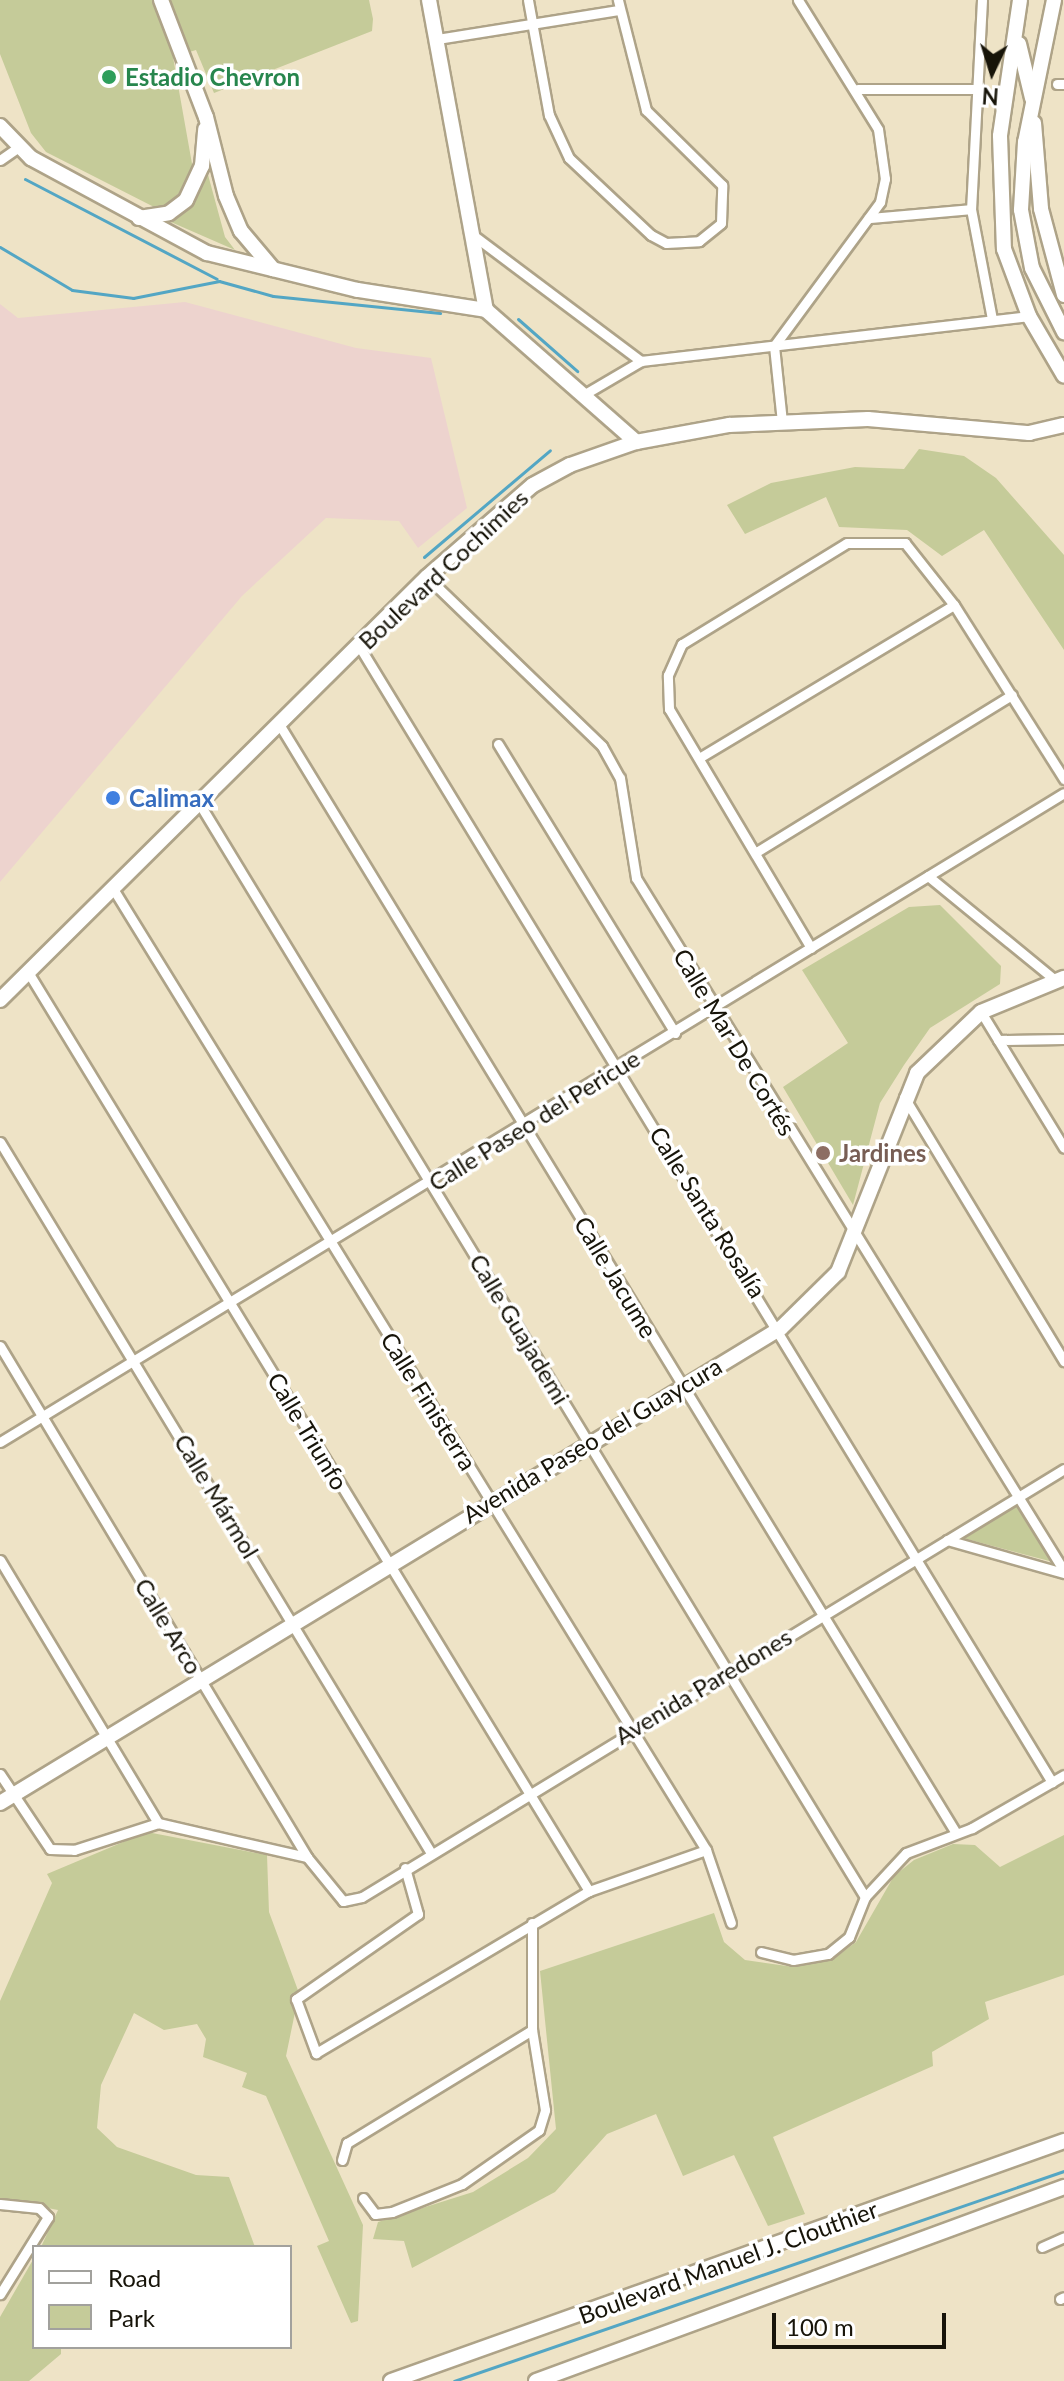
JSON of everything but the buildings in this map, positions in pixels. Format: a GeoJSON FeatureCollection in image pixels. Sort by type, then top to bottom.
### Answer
{"type":"FeatureCollection","features":[{"type":"Feature","properties":{"kind":"main road"},"geometry":{"type":"LineString","coordinates":[[161,0],[206,117],[241,231],[276,272]]}},
{"type":"Feature","properties":{"kind":"main road"},"geometry":{"type":"LineString","coordinates":[[429,0],[477,238],[486,310]]}},
{"type":"Feature","properties":{"kind":"main road"},"geometry":{"type":"LineString","coordinates":[[1020,0],[998,195],[1004,249],[1029,316],[1064,376]]}},
{"type":"Feature","properties":{"kind":"main road"},"geometry":{"type":"LineString","coordinates":[[1054,0],[1033,104],[1021,210],[1032,268],[1064,332]]}},
{"type":"Feature","properties":{"kind":"main road"},"geometry":{"type":"LineString","coordinates":[[1018,39],[1033,104],[1041,209],[1064,295]]}},
{"type":"Feature","properties":{"kind":"main road"},"geometry":{"type":"LineString","coordinates":[[135,218],[169,213],[195,188],[206,117]]}},
{"type":"Feature","properties":{"kind":"main road"},"geometry":{"type":"LineString","coordinates":[[0,126],[17,148],[135,218],[207,253],[276,272],[486,310],[636,442]]}},
{"type":"Feature","properties":{"kind":"main road","name":"Boulevard Cochimies"},"geometry":{"type":"LineString","coordinates":[[0,1000],[111,886],[427,577],[533,485],[636,442],[782,422],[868,419],[1016,433],[1063,428]]}},
{"type":"Feature","properties":{"kind":"main road","name":"Avenida Paseo del Guaycura"},"geometry":{"type":"LineString","coordinates":[[6,1800],[588,1440],[781,1328],[826,1289],[855,1239],[903,1094],[932,1054],[981,1012],[1060,979]]}},
{"type":"Feature","properties":{"kind":"main road","name":"Boulevard Manuel J. Clouthier"},"geometry":{"type":"LineString","coordinates":[[391,2381],[1064,2141]]}},
{"type":"Feature","properties":{"kind":"main road","name":"Boulevard Manuel J. Clouthier"},"geometry":{"type":"LineString","coordinates":[[536,2381],[1064,2187]]}},
{"type":"Feature","properties":{"kind":"street"},"geometry":{"type":"LineString","coordinates":[[437,39],[532,24],[619,5],[638,94],[718,178],[726,198],[721,223],[699,241],[666,243],[583,177],[549,115],[532,24],[528,0]]}},
{"type":"Feature","properties":{"kind":"street"},"geometry":{"type":"LineString","coordinates":[[782,422],[774,346],[869,218],[885,179],[882,147],[858,89],[798,0]]}},
{"type":"Feature","properties":{"kind":"street"},"geometry":{"type":"LineString","coordinates":[[982,0],[971,209],[992,319]]}},
{"type":"Feature","properties":{"kind":"street"},"geometry":{"type":"LineString","coordinates":[[858,89],[976,89]]}},
{"type":"Feature","properties":{"kind":"street"},"geometry":{"type":"LineString","coordinates":[[0,160],[17,148]]}},
{"type":"Feature","properties":{"kind":"street"},"geometry":{"type":"LineString","coordinates":[[869,218],[971,209]]}},
{"type":"Feature","properties":{"kind":"street"},"geometry":{"type":"LineString","coordinates":[[477,238],[641,361]]}},
{"type":"Feature","properties":{"kind":"street"},"geometry":{"type":"LineString","coordinates":[[583,395],[641,361],[1029,316]]}},
{"type":"Feature","properties":{"kind":"street"},"geometry":{"type":"LineString","coordinates":[[811,948],[758,851],[669,709],[668,675],[682,644],[860,539],[912,547],[954,605],[1064,779]]}},
{"type":"Feature","properties":{"kind":"street","name":"Calle Mar De Cortés"},"geometry":{"type":"LineString","coordinates":[[427,577],[602,746],[620,778],[630,866],[855,1239],[1020,1497],[1064,1572]]}},
{"type":"Feature","properties":{"kind":"street"},"geometry":{"type":"LineString","coordinates":[[699,758],[954,605]]}},
{"type":"Feature","properties":{"kind":"street","name":"Calle Santa Rosalía"},"geometry":{"type":"LineString","coordinates":[[359,646],[781,1328],[915,1558],[1052,1782]]}},
{"type":"Feature","properties":{"kind":"street"},"geometry":{"type":"LineString","coordinates":[[758,851],[1012,695]]}},
{"type":"Feature","properties":{"kind":"street","name":"Calle Jacume"},"geometry":{"type":"LineString","coordinates":[[279,724],[527,1125],[680,1385],[954,1830]]}},
{"type":"Feature","properties":{"kind":"street"},"geometry":{"type":"LineString","coordinates":[[498,744],[675,1033]]}},
{"type":"Feature","properties":{"kind":"street","name":"Calle Paseo del Pericue"},"geometry":{"type":"LineString","coordinates":[[0,1442],[431,1184],[1064,793]]}},
{"type":"Feature","properties":{"kind":"street","name":"Calle Guajademi"},"geometry":{"type":"LineString","coordinates":[[199,803],[865,1897]]}},
{"type":"Feature","properties":{"kind":"street"},"geometry":{"type":"LineString","coordinates":[[928,876],[1060,979]]}},
{"type":"Feature","properties":{"kind":"street","name":"Calle Finisterra"},"geometry":{"type":"LineString","coordinates":[[111,886],[491,1501],[629,1731],[706,1850],[731,1923]]}},
{"type":"Feature","properties":{"kind":"street","name":"Calle Triunfo"},"geometry":{"type":"LineString","coordinates":[[28,972],[232,1303],[387,1565],[589,1891]]}},
{"type":"Feature","properties":{"kind":"street"},"geometry":{"type":"LineString","coordinates":[[981,1012],[1064,1148]]}},
{"type":"Feature","properties":{"kind":"street"},"geometry":{"type":"LineString","coordinates":[[998,1040],[1064,1039]]}},
{"type":"Feature","properties":{"kind":"street"},"geometry":{"type":"LineString","coordinates":[[903,1094],[1064,1361]]}},
{"type":"Feature","properties":{"kind":"street","name":"Calle Mármol"},"geometry":{"type":"LineString","coordinates":[[0,1142],[136,1360],[431,1853]]}},
{"type":"Feature","properties":{"kind":"street","name":"Calle Arco"},"geometry":{"type":"LineString","coordinates":[[0,1346],[307,1857],[343,1901]]}},
{"type":"Feature","properties":{"kind":"street","name":"Avenida Paredones"},"geometry":{"type":"LineString","coordinates":[[343,1901],[431,1853],[1064,1469]]}},
{"type":"Feature","properties":{"kind":"street"},"geometry":{"type":"LineString","coordinates":[[947,1540],[1064,1572]]}},
{"type":"Feature","properties":{"kind":"street"},"geometry":{"type":"LineString","coordinates":[[0,1560],[158,1823]]}},
{"type":"Feature","properties":{"kind":"street"},"geometry":{"type":"LineString","coordinates":[[0,1774],[6,1800],[50,1849],[74,1850],[158,1823],[307,1857]]}},
{"type":"Feature","properties":{"kind":"street"},"geometry":{"type":"LineString","coordinates":[[761,1952],[793,1960],[828,1954],[849,1937],[865,1897],[906,1853],[954,1830],[972,1828],[1064,1775]]}},
{"type":"Feature","properties":{"kind":"street"},"geometry":{"type":"LineString","coordinates":[[405,1868],[418,1914],[307,1987],[296,2006],[316,2053],[589,1891],[706,1850]]}},
{"type":"Feature","properties":{"kind":"street"},"geometry":{"type":"LineString","coordinates":[[363,2198],[375,2214],[462,2184],[539,2130],[545,2110],[532,2030],[532,1923]]}},
{"type":"Feature","properties":{"kind":"street"},"geometry":{"type":"LineString","coordinates":[[342,2160],[347,2143],[532,2030]]}},
{"type":"Feature","properties":{"kind":"street"},"geometry":{"type":"LineString","coordinates":[[0,2204],[47,2213],[0,2294]]}},
{"type":"Feature","properties":{"kind":"street"},"geometry":{"type":"LineString","coordinates":[[1042,2247],[1064,2237]]}},
{"type":"Feature","properties":{"kind":"shaded area"},"geometry":{"type":"Polygon","coordinates":[[[185,302],[356,348],[431,358],[467,508],[418,548],[399,521],[326,518],[242,596],[0,882],[0,304],[18,318],[185,302]]]}},
{"type":"Feature","properties":{"kind":"green space","name":"Estadio Chevron"},"geometry":{"type":"Polygon","coordinates":[[[0,0],[369,0],[373,19],[372,31],[214,93],[196,50],[173,57],[194,175],[168,206],[156,208],[46,152],[31,133],[0,54],[0,0]]]}},
{"type":"Feature","properties":{"kind":"green space"},"geometry":{"type":"Polygon","coordinates":[[[207,171],[225,237],[235,250],[164,219],[194,199],[207,171]]]}},
{"type":"Feature","properties":{"kind":"green space"},"geometry":{"type":"Polygon","coordinates":[[[919,449],[964,456],[996,478],[1064,555],[1064,650],[984,530],[942,556],[907,530],[839,527],[826,497],[745,534],[727,505],[771,483],[855,467],[904,469],[919,449]]]}},
{"type":"Feature","properties":{"kind":"green space"},"geometry":{"type":"Polygon","coordinates":[[[940,905],[1001,966],[1000,984],[930,1028],[904,1065],[880,1103],[853,1205],[783,1087],[848,1043],[802,970],[909,907],[940,905]]]}},
{"type":"Feature","properties":{"kind":"green space"},"geometry":{"type":"Polygon","coordinates":[[[1017,1506],[1053,1562],[963,1538],[1017,1506]]]}},
{"type":"Feature","properties":{"kind":"green space"},"geometry":{"type":"Polygon","coordinates":[[[147,1832],[267,1855],[269,1912],[299,1993],[286,2056],[363,2225],[358,2321],[351,2323],[317,2246],[329,2241],[266,2096],[242,2087],[247,2073],[203,2057],[206,2039],[197,2024],[164,2030],[134,2013],[101,2085],[97,2128],[117,2147],[196,2175],[229,2177],[254,2245],[42,2245],[58,2210],[0,2199],[0,2001],[52,1883],[47,1874],[147,1832]]]}},
{"type":"Feature","properties":{"kind":"green space"},"geometry":{"type":"Polygon","coordinates":[[[1064,1835],[1064,1975],[985,2002],[989,2019],[932,2052],[933,2066],[773,2137],[805,2214],[768,2226],[734,2155],[683,2176],[656,2114],[607,2134],[555,2192],[412,2268],[404,2241],[373,2239],[378,2222],[473,2192],[528,2158],[556,2129],[540,1971],[714,1913],[724,1942],[745,1960],[794,1967],[832,1960],[856,1942],[894,1876],[914,1860],[953,1844],[975,1845],[1000,1867],[1064,1835]]]}},
{"type":"Feature","properties":{"kind":"green space"},"geometry":{"type":"Polygon","coordinates":[[[32,2261],[32,2349],[61,2349],[61,2354],[29,2381],[0,2381],[0,2317],[32,2261]]]}},
{"type":"Feature","properties":{"kind":"waterway"},"geometry":{"type":"LineString","coordinates":[[25,179],[217,279]]}},
{"type":"Feature","properties":{"kind":"waterway"},"geometry":{"type":"LineString","coordinates":[[0,247],[72,290],[133,298],[219,281],[273,296],[440,313]]}},
{"type":"Feature","properties":{"kind":"waterway"},"geometry":{"type":"LineString","coordinates":[[518,319],[577,371]]}},
{"type":"Feature","properties":{"kind":"waterway"},"geometry":{"type":"LineString","coordinates":[[424,557],[550,450]]}},
{"type":"Feature","properties":{"kind":"waterway"},"geometry":{"type":"LineString","coordinates":[[454,2381],[1064,2171]]}},
{"type":"Feature","properties":{"kind":"place","name":"Estadio Chevron"},"geometry":{"type":"Point","coordinates":[109,77]}},
{"type":"Feature","properties":{"kind":"place","name":"Calimax"},"geometry":{"type":"Point","coordinates":[113,798]}},
{"type":"Feature","properties":{"kind":"place","name":"Jardines"},"geometry":{"type":"Point","coordinates":[823,1153]}}]}
